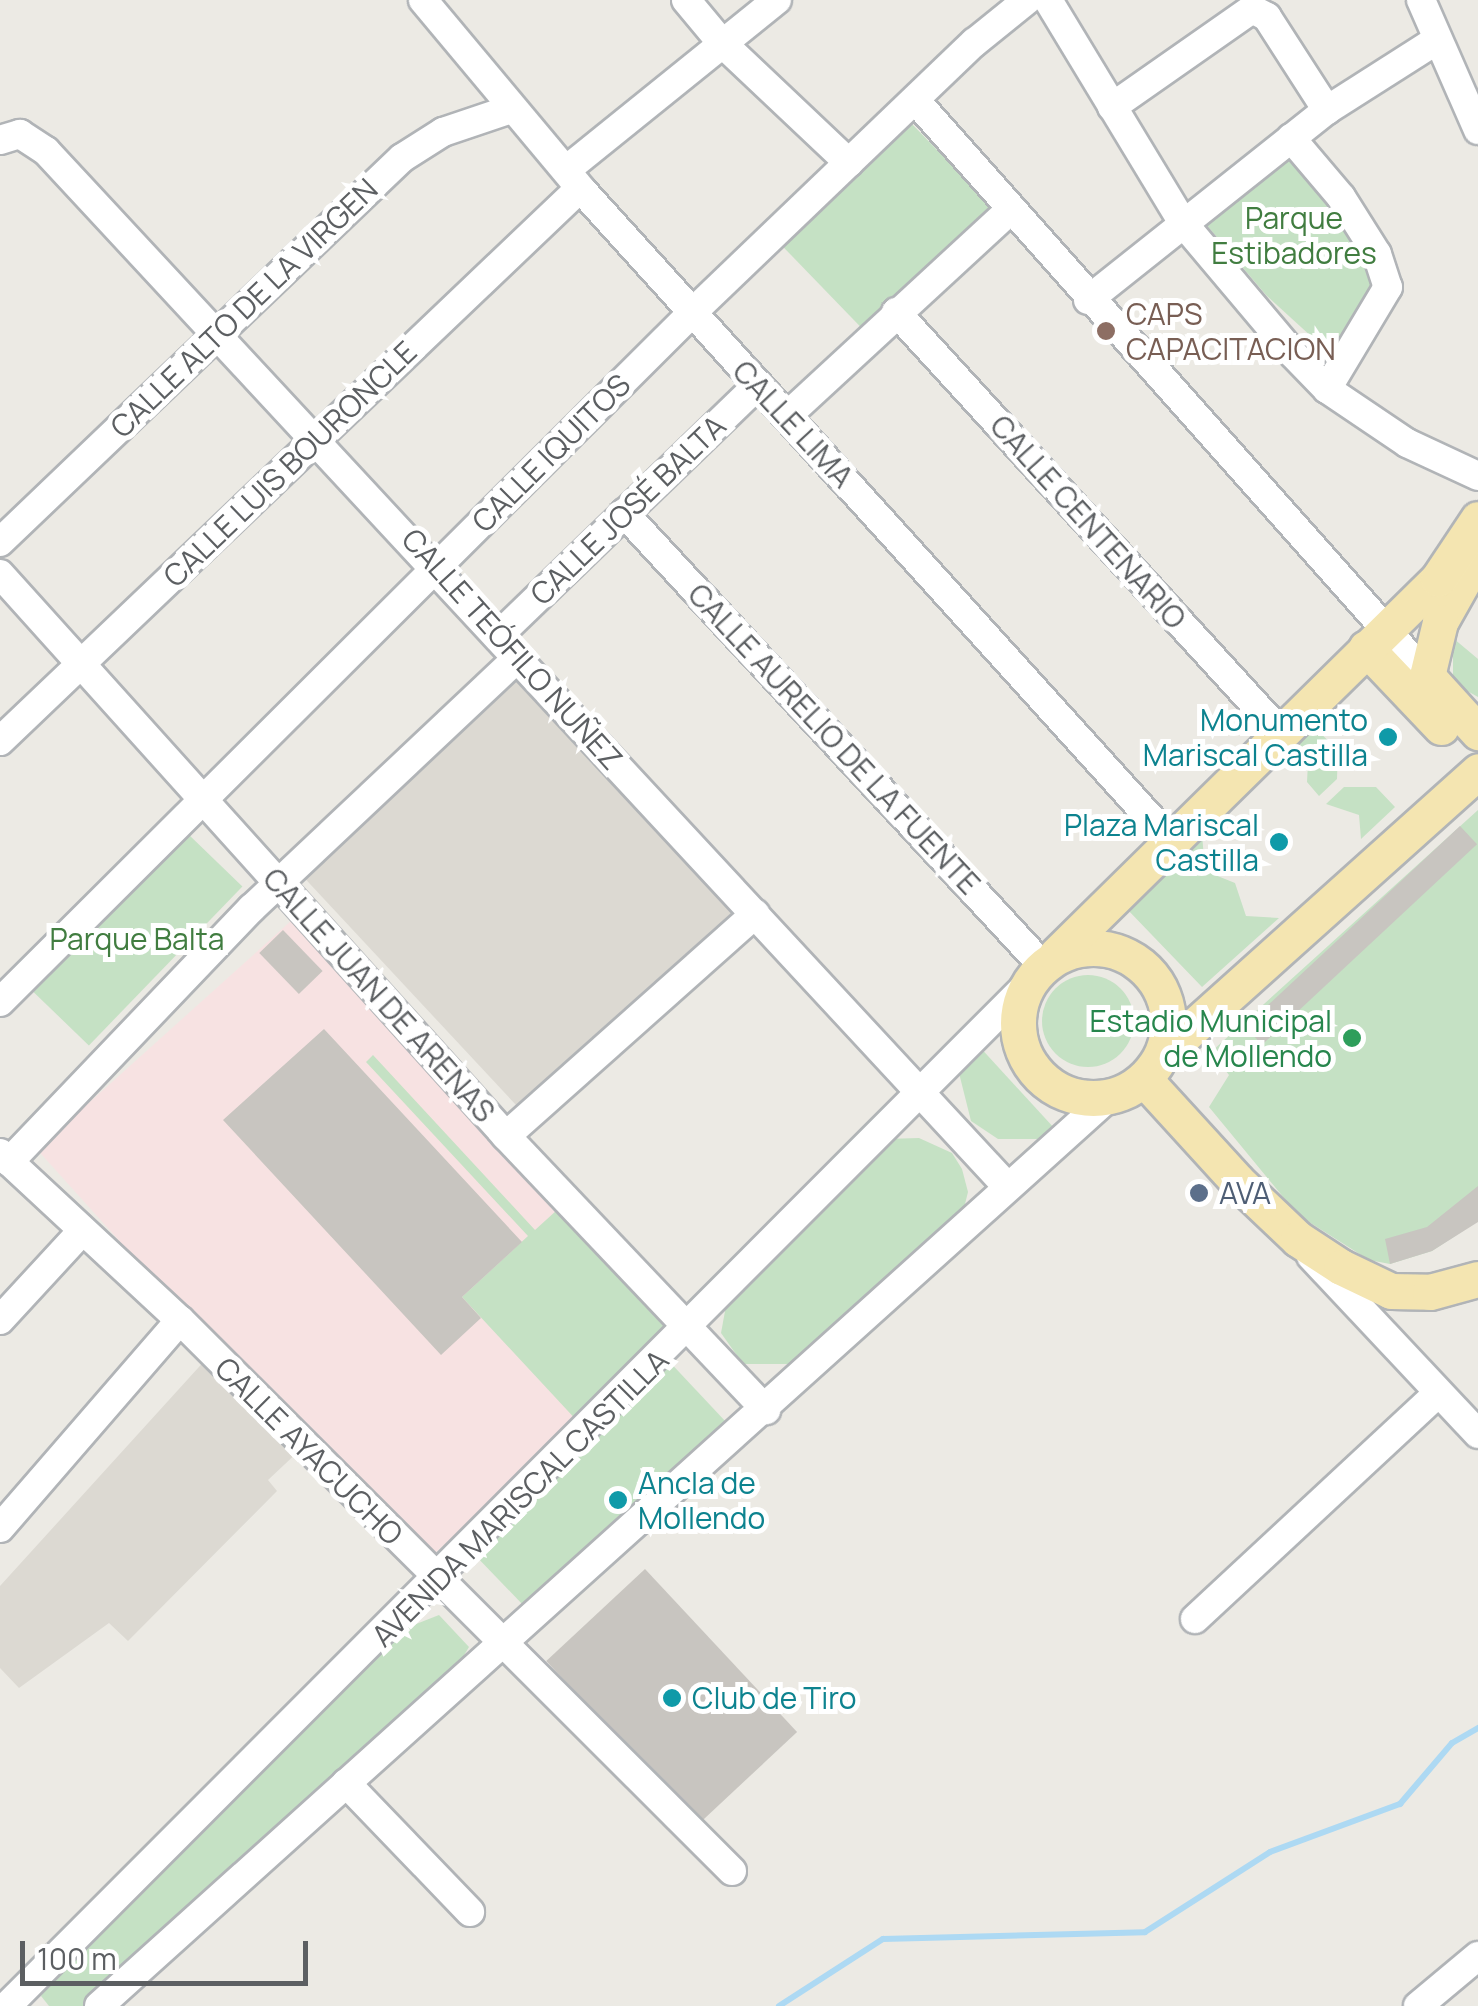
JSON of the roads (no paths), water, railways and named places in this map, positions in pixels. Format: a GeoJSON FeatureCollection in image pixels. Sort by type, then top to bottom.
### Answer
{"type":"FeatureCollection","features":[{"type":"Feature","properties":{"kind":"main road","name":"AVENIDA MARISCAL CASTILLA"},"geometry":{"type":"LineString","coordinates":[[1042,969],[1438,579],[1478,519]]}},
{"type":"Feature","properties":{"kind":"main road"},"geometry":{"type":"LineString","coordinates":[[1478,552],[1440,622],[1428,676],[1478,732]]}},
{"type":"Feature","properties":{"kind":"main road"},"geometry":{"type":"LineString","coordinates":[[1152,1067],[1166,1003],[1146,970],[1113,950],[1042,969],[1018,1027],[1030,1064],[1065,1093],[1110,1096],[1152,1067],[1478,767],[1376,638]]}},
{"type":"Feature","properties":{"kind":"main road"},"geometry":{"type":"LineString","coordinates":[[1152,1067],[1298,1239],[1392,1291],[1430,1292],[1478,1279]]}},
{"type":"Feature","properties":{"kind":"street","name":"CALLE LIMA"},"geometry":{"type":"LineString","coordinates":[[423,0],[511,110],[1171,841]]}},
{"type":"Feature","properties":{"kind":"street"},"geometry":{"type":"LineString","coordinates":[[686,0],[721,42],[849,162]]}},
{"type":"Feature","properties":{"kind":"street","name":"CALLE LUIS BOURONCLE"},"geometry":{"type":"LineString","coordinates":[[0,741],[318,438],[573,179],[721,42],[777,0]]}},
{"type":"Feature","properties":{"kind":"street","name":"CALLE IQUITOS"},"geometry":{"type":"LineString","coordinates":[[0,1002],[693,312],[849,162],[1028,0]]}},
{"type":"Feature","properties":{"kind":"street"},"geometry":{"type":"LineString","coordinates":[[1048,0],[1183,223],[1327,389],[1406,442],[1478,476]]}},
{"type":"Feature","properties":{"kind":"street"},"geometry":{"type":"LineString","coordinates":[[1421,0],[1478,130]]}},
{"type":"Feature","properties":{"kind":"street"},"geometry":{"type":"LineString","coordinates":[[1112,107],[1252,8],[1266,17],[1327,110]]}},
{"type":"Feature","properties":{"kind":"street"},"geometry":{"type":"LineString","coordinates":[[1088,300],[1327,110],[1437,40]]}},
{"type":"Feature","properties":{"kind":"street"},"geometry":{"type":"LineString","coordinates":[[916,101],[1376,638],[1428,676]]}},
{"type":"Feature","properties":{"kind":"street","name":"CALLE ALTO DE LA VIRGEN"},"geometry":{"type":"LineString","coordinates":[[0,542],[217,330],[402,158],[444,132],[511,110]]}},
{"type":"Feature","properties":{"kind":"street","name":"CALLE TEÓFILO NUÑEZ"},"geometry":{"type":"LineString","coordinates":[[2,138],[35,140],[437,565],[500,633],[516,659],[922,1090],[1006,1185]]}},
{"type":"Feature","properties":{"kind":"street"},"geometry":{"type":"LineString","coordinates":[[1291,138],[1341,196],[1377,254],[1388,287],[1327,389]]}},
{"type":"Feature","properties":{"kind":"street"},"geometry":{"type":"LineString","coordinates":[[788,415],[1011,209]]}},
{"type":"Feature","properties":{"kind":"street","name":"CALLE CENTENARIO"},"geometry":{"type":"LineString","coordinates":[[896,312],[1280,732]]}},
{"type":"Feature","properties":{"kind":"street","name":"CALLE JOSÉ BALTA"},"geometry":{"type":"LineString","coordinates":[[500,633],[757,386]]}},
{"type":"Feature","properties":{"kind":"street","name":"CALLE AURELIO DE LA FUENTE"},"geometry":{"type":"LineString","coordinates":[[624,513],[1042,969]]}},
{"type":"Feature","properties":{"kind":"street","name":"CALLE JUAN DE ARENAS"},"geometry":{"type":"LineString","coordinates":[[0,574],[506,1136],[766,1410]]}},
{"type":"Feature","properties":{"kind":"street"},"geometry":{"type":"LineString","coordinates":[[4,1157],[144,1015],[516,659]]}},
{"type":"Feature","properties":{"kind":"street"},"geometry":{"type":"LineString","coordinates":[[506,1136],[755,914]]}},
{"type":"Feature","properties":{"kind":"street","name":"AVENIDA MARISCAL CASTILLA"},"geometry":{"type":"LineString","coordinates":[[10,1999],[438,1580],[1042,969]]}},
{"type":"Feature","properties":{"kind":"street"},"geometry":{"type":"LineString","coordinates":[[99,2006],[346,1782],[508,1644],[1006,1185],[1110,1096]]}},
{"type":"Feature","properties":{"kind":"street","name":"CALLE AYACUCHO"},"geometry":{"type":"LineString","coordinates":[[4,1157],[180,1320],[732,1871]]}},
{"type":"Feature","properties":{"kind":"street"},"geometry":{"type":"LineString","coordinates":[[0,1320],[82,1232]]}},
{"type":"Feature","properties":{"kind":"street"},"geometry":{"type":"LineString","coordinates":[[1298,1239],[1478,1434]]}},
{"type":"Feature","properties":{"kind":"street"},"geometry":{"type":"LineString","coordinates":[[0,1528],[180,1320]]}},
{"type":"Feature","properties":{"kind":"street"},"geometry":{"type":"LineString","coordinates":[[1195,1619],[1437,1394]]}},
{"type":"Feature","properties":{"kind":"street"},"geometry":{"type":"LineString","coordinates":[[346,1782],[470,1912]]}},
{"type":"Feature","properties":{"kind":"street"},"geometry":{"type":"LineString","coordinates":[[1418,2006],[1478,1956]]}},
{"type":"Feature","properties":{"kind":"waterway"},"geometry":{"type":"LineString","coordinates":[[779,2006],[883,1939],[1145,1932],[1270,1852],[1400,1804],[1452,1743],[1478,1728]]}},
{"type":"Feature","properties":{"kind":"place","name":"CAPS CAPACITACION"},"geometry":{"type":"Point","coordinates":[1106,331]}},
{"type":"Feature","properties":{"kind":"place","name":"Monumento Mariscal Castilla"},"geometry":{"type":"Point","coordinates":[1388,737]}},
{"type":"Feature","properties":{"kind":"place","name":"Plaza Mariscal Castilla"},"geometry":{"type":"Point","coordinates":[1279,842]}},
{"type":"Feature","properties":{"kind":"place","name":"Estadio Municipal de Mollendo"},"geometry":{"type":"Point","coordinates":[1352,1038]}},
{"type":"Feature","properties":{"kind":"place","name":"AVA"},"geometry":{"type":"Point","coordinates":[1199,1193]}},
{"type":"Feature","properties":{"kind":"place","name":"Ancla de Mollendo"},"geometry":{"type":"Point","coordinates":[618,1500]}},
{"type":"Feature","properties":{"kind":"place","name":"Club de Tiro"},"geometry":{"type":"Point","coordinates":[672,1698]}},
{"type":"Feature","properties":{"kind":"park label","name":"Parque Estibadores"},"geometry":{"type":"Point","coordinates":[1294,235]}},
{"type":"Feature","properties":{"kind":"park label","name":"Parque Balta"},"geometry":{"type":"Point","coordinates":[137,939]}}]}
